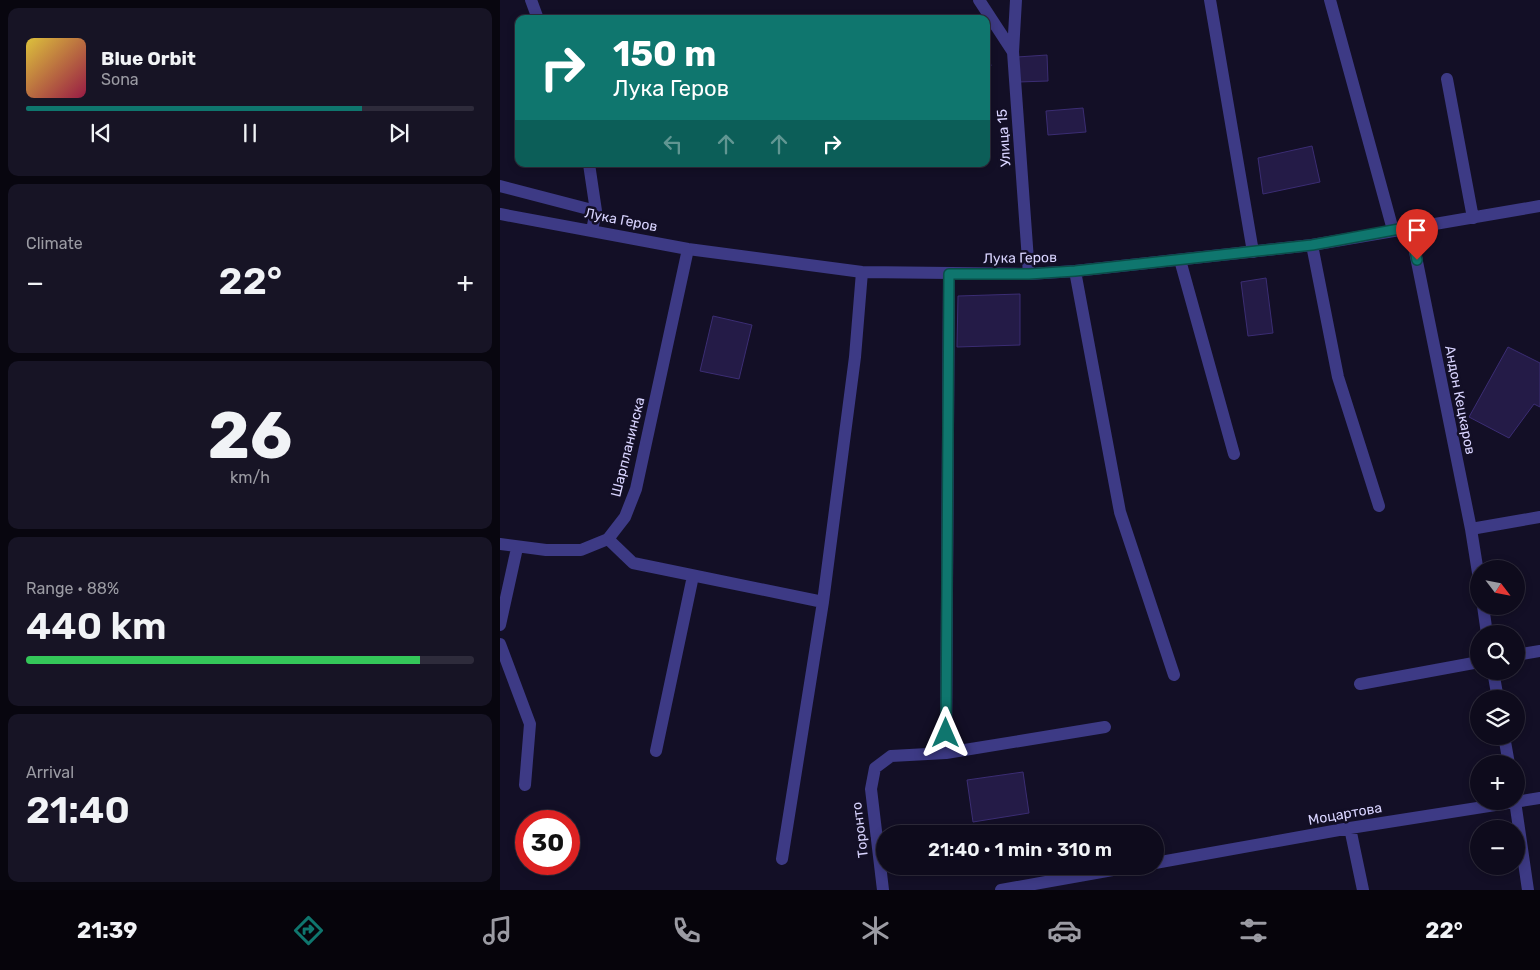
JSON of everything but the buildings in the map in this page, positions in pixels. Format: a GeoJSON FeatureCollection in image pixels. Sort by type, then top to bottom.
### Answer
{"type":"FeatureCollection","features":[{"type":"Feature","properties":{"kind":"street"},"geometry":{"type":"LineString","coordinates":[[532,0],[537,15]]}},
{"type":"Feature","properties":{"kind":"street"},"geometry":{"type":"LineString","coordinates":[[979,0],[989,15]]}},
{"type":"Feature","properties":{"kind":"street","name":"Улица 15"},"geometry":{"type":"LineString","coordinates":[[1016,0],[1012,52],[1029,274]]}},
{"type":"Feature","properties":{"kind":"street"},"geometry":{"type":"LineString","coordinates":[[1210,0],[1253,252]]}},
{"type":"Feature","properties":{"kind":"street"},"geometry":{"type":"LineString","coordinates":[[1330,0],[1393,230]]}},
{"type":"Feature","properties":{"kind":"street"},"geometry":{"type":"LineString","coordinates":[[990,17],[1012,52]]}},
{"type":"Feature","properties":{"kind":"street"},"geometry":{"type":"LineString","coordinates":[[1448,79],[1473,218]]}},
{"type":"Feature","properties":{"kind":"street"},"geometry":{"type":"LineString","coordinates":[[589,167],[596,211],[592,230]]}},
{"type":"Feature","properties":{"kind":"street"},"geometry":{"type":"LineString","coordinates":[[500,186],[596,211]]}},
{"type":"Feature","properties":{"kind":"street","name":"Лука Геров"},"geometry":{"type":"LineString","coordinates":[[500,214],[688,249],[862,272],[1029,274],[1075,271],[1312,245],[1540,206]]}},
{"type":"Feature","properties":{"kind":"street","name":"Андон Кецкаров"},"geometry":{"type":"LineString","coordinates":[[1410,227],[1476,560]]}},
{"type":"Feature","properties":{"kind":"street"},"geometry":{"type":"LineString","coordinates":[[1312,245],[1338,378],[1380,506]]}},
{"type":"Feature","properties":{"kind":"street","name":"Шарпланинска"},"geometry":{"type":"LineString","coordinates":[[608,539],[625,517],[636,490],[688,249]]}},
{"type":"Feature","properties":{"kind":"street"},"geometry":{"type":"LineString","coordinates":[[1180,260],[1234,454]]}},
{"type":"Feature","properties":{"kind":"street"},"geometry":{"type":"LineString","coordinates":[[1075,271],[1120,512],[1174,676]]}},
{"type":"Feature","properties":{"kind":"street"},"geometry":{"type":"LineString","coordinates":[[782,859],[823,602],[855,357],[862,272]]}},
{"type":"Feature","properties":{"kind":"street"},"geometry":{"type":"LineString","coordinates":[[949,274],[946,753],[1105,727]]}},
{"type":"Feature","properties":{"kind":"street"},"geometry":{"type":"LineString","coordinates":[[1471,529],[1540,517]]}},
{"type":"Feature","properties":{"kind":"street"},"geometry":{"type":"LineString","coordinates":[[500,544],[517,548],[581,550],[608,539],[633,563],[823,602]]}},
{"type":"Feature","properties":{"kind":"street"},"geometry":{"type":"LineString","coordinates":[[500,625],[517,548]]}},
{"type":"Feature","properties":{"kind":"street"},"geometry":{"type":"LineString","coordinates":[[656,751],[693,576]]}},
{"type":"Feature","properties":{"kind":"street"},"geometry":{"type":"LineString","coordinates":[[500,644],[530,724],[525,785]]}},
{"type":"Feature","properties":{"kind":"street"},"geometry":{"type":"LineString","coordinates":[[1525,654],[1540,651]]}},
{"type":"Feature","properties":{"kind":"street"},"geometry":{"type":"LineString","coordinates":[[1360,684],[1470,664]]}},
{"type":"Feature","properties":{"kind":"street","name":"Торонто"},"geometry":{"type":"LineString","coordinates":[[882,890],[871,788],[875,768],[891,756],[946,753]]}},
{"type":"Feature","properties":{"kind":"street","name":"Моцартова"},"geometry":{"type":"LineString","coordinates":[[1525,800],[1540,798]]}},
{"type":"Feature","properties":{"kind":"street","name":"Моцартова"},"geometry":{"type":"LineString","coordinates":[[1164,861],[1470,808]]}},
{"type":"Feature","properties":{"kind":"street"},"geometry":{"type":"LineString","coordinates":[[1516,810],[1528,890]]}},
{"type":"Feature","properties":{"kind":"street"},"geometry":{"type":"LineString","coordinates":[[1350,828],[1363,890]]}},
{"type":"Feature","properties":{"kind":"street"},"geometry":{"type":"LineString","coordinates":[[1000,890],[1084,875]]}},
{"type":"Feature","properties":{"kind":"route"},"geometry":{"type":"LineString","coordinates":[[946,733],[949,274],[1029,274],[1075,271],[1312,245],[1410,227],[1417,260]]}}]}
